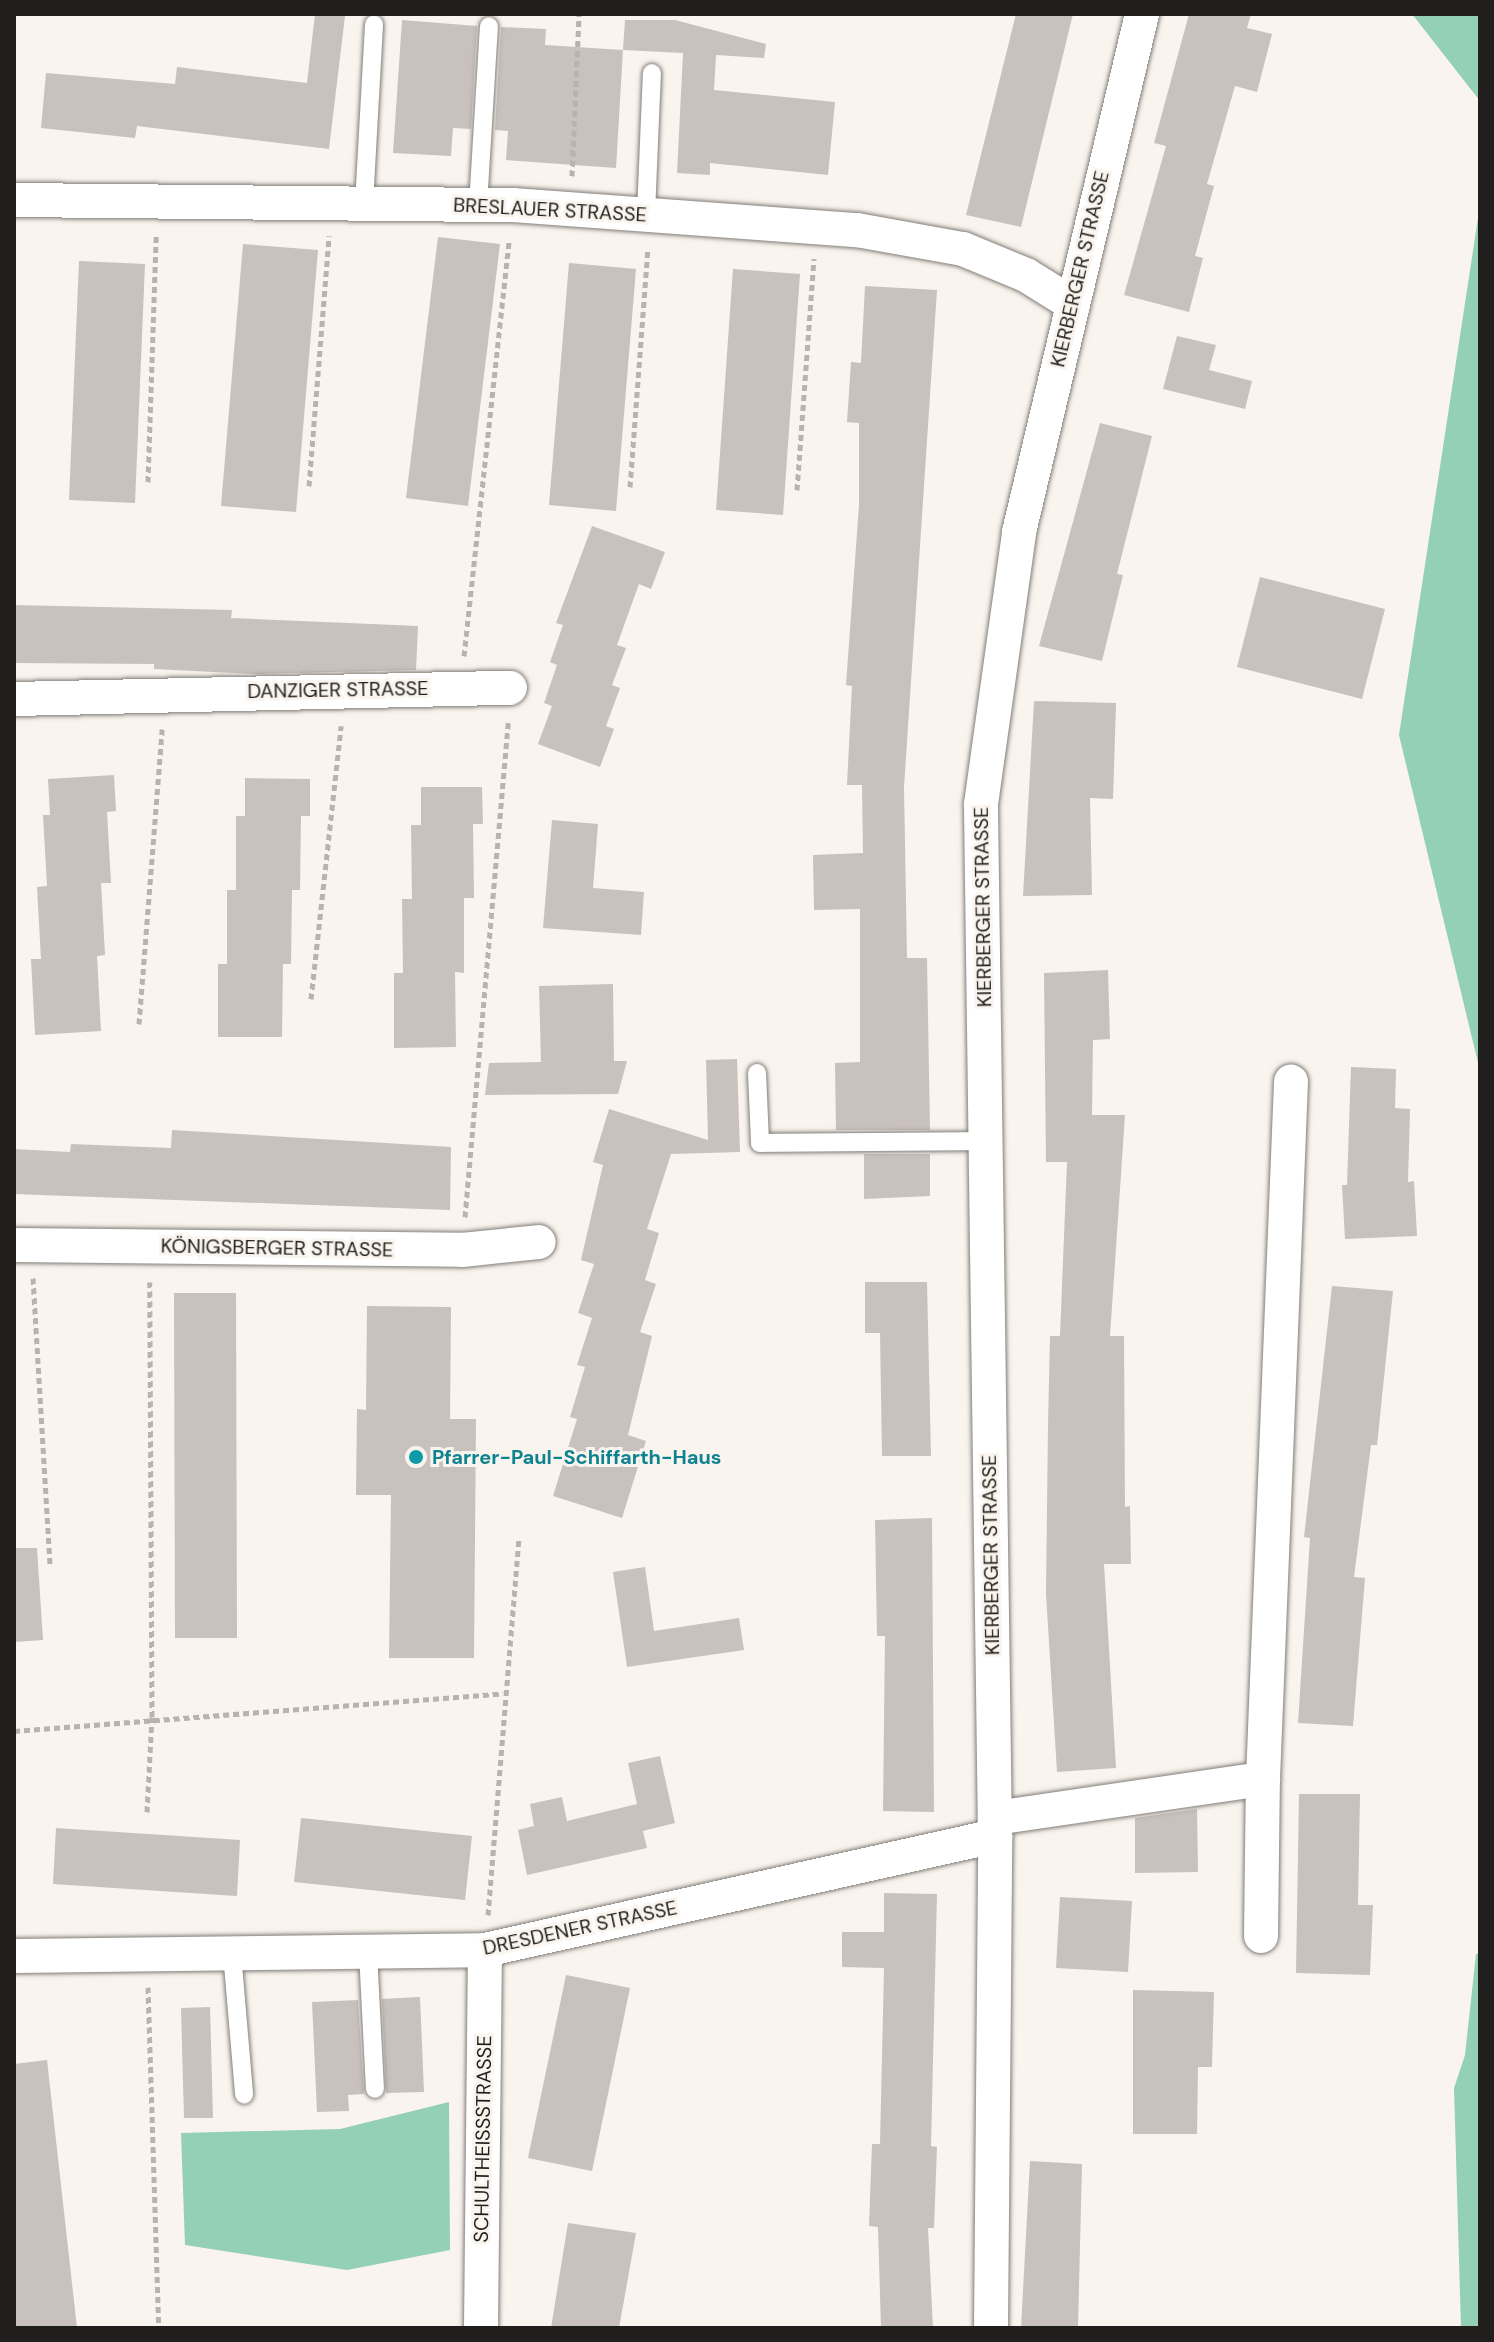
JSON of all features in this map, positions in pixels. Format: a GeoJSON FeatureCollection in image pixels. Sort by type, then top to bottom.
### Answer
{"type":"FeatureCollection","features":[{"type":"Feature","properties":{"kind":"street","name":"KIERBERGER STRASSE"},"geometry":{"type":"LineString","coordinates":[[991,2328],[995,1827],[981,804],[1019,532],[1142,14]]}},
{"type":"Feature","properties":{"kind":"street","name":"BRESLAUER STRASSE"},"geometry":{"type":"LineString","coordinates":[[14,200],[513,205],[817,226],[963,249],[1026,275],[1071,303]]}},
{"type":"Feature","properties":{"kind":"street","name":"DANZIGER STRASSE"},"geometry":{"type":"LineString","coordinates":[[14,699],[165,692],[510,688]]}},
{"type":"Feature","properties":{"kind":"street"},"geometry":{"type":"LineString","coordinates":[[1261,1936],[1263,1779],[1291,1082]]}},
{"type":"Feature","properties":{"kind":"street","name":"KÖNIGSBERGER STRASSE"},"geometry":{"type":"LineString","coordinates":[[22,1245],[462,1250],[539,1242]]}},
{"type":"Feature","properties":{"kind":"street"},"geometry":{"type":"LineString","coordinates":[[995,1827],[1263,1779]]}},
{"type":"Feature","properties":{"kind":"street","name":"DRESDENER STRASSE"},"geometry":{"type":"LineString","coordinates":[[14,1956],[485,1950],[995,1827]]}},
{"type":"Feature","properties":{"kind":"street","name":"SCHULTHEISSSTRASSE"},"geometry":{"type":"LineString","coordinates":[[481,2328],[485,1950]]}},
{"type":"Feature","properties":{"kind":"lane"},"geometry":{"type":"LineString","coordinates":[[348,204],[374,24]]}},
{"type":"Feature","properties":{"kind":"lane"},"geometry":{"type":"LineString","coordinates":[[478,205],[489,26]]}},
{"type":"Feature","properties":{"kind":"lane"},"geometry":{"type":"LineString","coordinates":[[648,214],[652,73]]}},
{"type":"Feature","properties":{"kind":"lane"},"geometry":{"type":"LineString","coordinates":[[757,1073],[760,1143],[985,1141]]}},
{"type":"Feature","properties":{"kind":"lane"},"geometry":{"type":"LineString","coordinates":[[368,1952],[375,2089]]}},
{"type":"Feature","properties":{"kind":"lane"},"geometry":{"type":"LineString","coordinates":[[232,1953],[244,2094]]}},
{"type":"Feature","properties":{"kind":"path"},"geometry":{"type":"LineString","coordinates":[[570,209],[579,14]]}},
{"type":"Feature","properties":{"kind":"path"},"geometry":{"type":"LineString","coordinates":[[148,482],[157,203]]}},
{"type":"Feature","properties":{"kind":"path"},"geometry":{"type":"LineString","coordinates":[[309,486],[348,204]]}},
{"type":"Feature","properties":{"kind":"path"},"geometry":{"type":"LineString","coordinates":[[460,688],[513,205]]}},
{"type":"Feature","properties":{"kind":"path"},"geometry":{"type":"LineString","coordinates":[[630,487],[648,214]]}},
{"type":"Feature","properties":{"kind":"path"},"geometry":{"type":"LineString","coordinates":[[797,490],[817,226]]}},
{"type":"Feature","properties":{"kind":"path"},"geometry":{"type":"LineString","coordinates":[[462,1250],[510,688]]}},
{"type":"Feature","properties":{"kind":"path"},"geometry":{"type":"LineString","coordinates":[[311,999],[344,690]]}},
{"type":"Feature","properties":{"kind":"path"},"geometry":{"type":"LineString","coordinates":[[139,1024],[165,692]]}},
{"type":"Feature","properties":{"kind":"path"},"geometry":{"type":"LineString","coordinates":[[22,1245],[50,1568]]}},
{"type":"Feature","properties":{"kind":"path"},"geometry":{"type":"LineString","coordinates":[[147,1812],[152,1717],[150,1247]]}},
{"type":"Feature","properties":{"kind":"path"},"geometry":{"type":"LineString","coordinates":[[485,1950],[503,1693],[519,1537]]}},
{"type":"Feature","properties":{"kind":"path"},"geometry":{"type":"LineString","coordinates":[[14,1731],[152,1717],[503,1693]]}},
{"type":"Feature","properties":{"kind":"path"},"geometry":{"type":"LineString","coordinates":[[146,1954],[159,2328]]}},
{"type":"Feature","properties":{"kind":"green space"},"geometry":{"type":"Polygon","coordinates":[[[1412,14],[1480,14],[1480,101],[1412,14]]]}},
{"type":"Feature","properties":{"kind":"green space"},"geometry":{"type":"Polygon","coordinates":[[[1480,205],[1480,1071],[1399,735],[1480,205]]]}},
{"type":"Feature","properties":{"kind":"green space"},"geometry":{"type":"Polygon","coordinates":[[[1480,1953],[1480,2328],[1461,2328],[1454,2088],[1465,2055],[1476,1954],[1480,1953]]]}},
{"type":"Feature","properties":{"kind":"green space"},"geometry":{"type":"Polygon","coordinates":[[[449,2102],[450,2250],[347,2270],[185,2245],[181,2133],[340,2129],[449,2102]]]}},
{"type":"Feature","properties":{"kind":"building"},"geometry":{"type":"Polygon","coordinates":[[[315,14],[345,16],[329,149],[137,126],[135,138],[41,128],[46,73],[175,84],[177,67],[307,83],[315,14]]]}},
{"type":"Feature","properties":{"kind":"building"},"geometry":{"type":"Polygon","coordinates":[[[1016,14],[1073,14],[1021,227],[966,215],[1016,14]]]}},
{"type":"Feature","properties":{"kind":"building"},"geometry":{"type":"Polygon","coordinates":[[[1189,14],[1251,14],[1247,28],[1272,34],[1257,92],[1235,86],[1207,184],[1214,186],[1195,256],[1203,258],[1189,312],[1124,295],[1166,146],[1154,143],[1189,14]]]}},
{"type":"Feature","properties":{"kind":"building"},"geometry":{"type":"Polygon","coordinates":[[[402,20],[477,26],[471,129],[453,128],[451,156],[393,153],[402,20]]]}},
{"type":"Feature","properties":{"kind":"building"},"geometry":{"type":"Polygon","coordinates":[[[625,20],[675,20],[766,44],[764,58],[716,55],[714,90],[835,102],[828,175],[710,163],[710,175],[677,173],[683,53],[623,50],[625,20]]]}},
{"type":"Feature","properties":{"kind":"building"},"geometry":{"type":"Polygon","coordinates":[[[501,27],[546,29],[545,45],[623,50],[616,168],[506,160],[508,131],[495,130],[501,27]]]}},
{"type":"Feature","properties":{"kind":"building"},"geometry":{"type":"Polygon","coordinates":[[[438,237],[500,244],[468,506],[406,498],[438,237]]]}},
{"type":"Feature","properties":{"kind":"building"},"geometry":{"type":"Polygon","coordinates":[[[243,244],[318,250],[296,512],[221,506],[243,244]]]}},
{"type":"Feature","properties":{"kind":"building"},"geometry":{"type":"Polygon","coordinates":[[[79,261],[145,264],[135,503],[69,500],[79,261]]]}},
{"type":"Feature","properties":{"kind":"building"},"geometry":{"type":"Polygon","coordinates":[[[569,263],[636,269],[616,511],[549,505],[569,263]]]}},
{"type":"Feature","properties":{"kind":"building"},"geometry":{"type":"Polygon","coordinates":[[[733,269],[800,274],[783,515],[716,510],[733,269]]]}},
{"type":"Feature","properties":{"kind":"building"},"geometry":{"type":"Polygon","coordinates":[[[865,286],[937,290],[904,787],[907,958],[927,958],[930,1130],[836,1130],[835,1063],[860,1062],[860,909],[814,910],[813,855],[863,853],[862,785],[847,785],[852,686],[846,685],[859,505],[859,423],[847,422],[851,362],[861,363],[865,286]]]}},
{"type":"Feature","properties":{"kind":"building"},"geometry":{"type":"Polygon","coordinates":[[[1177,336],[1216,345],[1209,370],[1252,381],[1245,409],[1163,389],[1177,336]]]}},
{"type":"Feature","properties":{"kind":"building"},"geometry":{"type":"Polygon","coordinates":[[[1100,423],[1152,436],[1117,574],[1123,575],[1102,661],[1039,646],[1100,423]]]}},
{"type":"Feature","properties":{"kind":"building"},"geometry":{"type":"Polygon","coordinates":[[[592,526],[665,552],[651,589],[639,584],[617,645],[626,648],[612,685],[620,688],[606,726],[614,729],[600,767],[538,744],[552,706],[544,703],[557,665],[550,662],[563,625],[556,623],[592,526]]]}},
{"type":"Feature","properties":{"kind":"building"},"geometry":{"type":"Polygon","coordinates":[[[1260,577],[1385,609],[1362,699],[1237,667],[1260,577]]]}},
{"type":"Feature","properties":{"kind":"building"},"geometry":{"type":"Polygon","coordinates":[[[14,605],[232,610],[231,618],[418,626],[416,670],[253,674],[154,669],[154,664],[14,663],[14,605]]]}},
{"type":"Feature","properties":{"kind":"building"},"geometry":{"type":"Polygon","coordinates":[[[1034,701],[1116,703],[1113,799],[1090,798],[1092,895],[1023,896],[1034,701]]]}},
{"type":"Feature","properties":{"kind":"building"},"geometry":{"type":"Polygon","coordinates":[[[114,775],[116,811],[107,812],[111,883],[101,883],[105,955],[97,956],[101,1031],[35,1035],[31,959],[41,959],[37,887],[47,886],[43,815],[50,815],[48,779],[114,775]]]}},
{"type":"Feature","properties":{"kind":"building"},"geometry":{"type":"Polygon","coordinates":[[[245,778],[310,779],[310,816],[301,816],[300,890],[292,890],[291,964],[283,964],[282,1037],[218,1037],[218,964],[227,964],[227,890],[236,890],[236,816],[245,816],[245,778]]]}},
{"type":"Feature","properties":{"kind":"building"},"geometry":{"type":"Polygon","coordinates":[[[421,787],[482,787],[483,824],[473,824],[474,898],[464,898],[464,973],[455,972],[456,1047],[394,1048],[394,973],[403,973],[402,899],[412,899],[411,825],[421,825],[421,787]]]}},
{"type":"Feature","properties":{"kind":"building"},"geometry":{"type":"Polygon","coordinates":[[[552,820],[598,824],[593,888],[644,892],[641,935],[543,928],[552,820]]]}},
{"type":"Feature","properties":{"kind":"building"},"geometry":{"type":"Polygon","coordinates":[[[1108,970],[1110,1039],[1093,1040],[1092,1115],[1125,1115],[1110,1336],[1124,1336],[1125,1507],[1130,1506],[1131,1564],[1104,1564],[1116,1768],[1057,1772],[1046,1594],[1048,1425],[1050,1336],[1060,1336],[1067,1162],[1046,1162],[1044,973],[1108,970]]]}},
{"type":"Feature","properties":{"kind":"building"},"geometry":{"type":"Polygon","coordinates":[[[613,984],[614,1061],[627,1061],[618,1094],[485,1095],[489,1063],[541,1062],[539,986],[613,984]]]}},
{"type":"Feature","properties":{"kind":"building"},"geometry":{"type":"Polygon","coordinates":[[[737,1059],[740,1152],[671,1154],[647,1229],[659,1233],[645,1280],[656,1284],[640,1332],[652,1336],[628,1435],[646,1441],[622,1518],[553,1496],[577,1419],[570,1417],[585,1367],[577,1365],[592,1318],[578,1313],[594,1264],[581,1260],[603,1165],[593,1162],[609,1109],[708,1140],[706,1060],[737,1059]]]}},
{"type":"Feature","properties":{"kind":"building"},"geometry":{"type":"Polygon","coordinates":[[[1351,1067],[1396,1069],[1395,1108],[1410,1109],[1408,1182],[1414,1181],[1417,1236],[1345,1239],[1342,1185],[1347,1185],[1351,1067]]]}},
{"type":"Feature","properties":{"kind":"building"},"geometry":{"type":"Polygon","coordinates":[[[172,1130],[451,1147],[450,1210],[14,1194],[14,1149],[70,1152],[71,1144],[171,1148],[172,1130]]]}},
{"type":"Feature","properties":{"kind":"building"},"geometry":{"type":"Polygon","coordinates":[[[864,1154],[930,1154],[930,1196],[864,1199],[864,1154]]]}},
{"type":"Feature","properties":{"kind":"building"},"geometry":{"type":"Polygon","coordinates":[[[865,1282],[927,1282],[931,1456],[882,1456],[880,1333],[865,1333],[865,1282]]]}},
{"type":"Feature","properties":{"kind":"building"},"geometry":{"type":"Polygon","coordinates":[[[1332,1286],[1393,1291],[1377,1445],[1371,1445],[1354,1577],[1365,1578],[1353,1726],[1298,1723],[1310,1538],[1304,1537],[1332,1286]]]}},
{"type":"Feature","properties":{"kind":"building"},"geometry":{"type":"Polygon","coordinates":[[[174,1293],[236,1293],[237,1638],[175,1638],[174,1293]]]}},
{"type":"Feature","properties":{"kind":"building","name":"Pfarrer-Paul-Schiffarth-Haus"},"geometry":{"type":"Polygon","coordinates":[[[367,1306],[451,1307],[450,1419],[476,1419],[474,1658],[389,1658],[391,1495],[356,1495],[357,1409],[366,1410],[367,1306]]]}},
{"type":"Feature","properties":{"kind":"building"},"geometry":{"type":"Polygon","coordinates":[[[932,1518],[934,1812],[883,1811],[885,1636],[877,1636],[875,1520],[932,1518]]]}},
{"type":"Feature","properties":{"kind":"building"},"geometry":{"type":"Polygon","coordinates":[[[14,1548],[37,1548],[43,1640],[14,1642],[14,1548]]]}},
{"type":"Feature","properties":{"kind":"building"},"geometry":{"type":"Polygon","coordinates":[[[645,1567],[654,1631],[739,1618],[744,1650],[627,1667],[613,1572],[645,1567]]]}},
{"type":"Feature","properties":{"kind":"building"},"geometry":{"type":"Polygon","coordinates":[[[660,1756],[675,1823],[643,1831],[647,1848],[527,1875],[518,1830],[534,1826],[530,1804],[562,1797],[567,1821],[637,1804],[628,1763],[660,1756]]]}},
{"type":"Feature","properties":{"kind":"building"},"geometry":{"type":"Polygon","coordinates":[[[1299,1794],[1360,1794],[1358,1905],[1373,1905],[1370,1975],[1296,1973],[1299,1794]]]}},
{"type":"Feature","properties":{"kind":"building"},"geometry":{"type":"Polygon","coordinates":[[[1197,1809],[1198,1872],[1135,1873],[1135,1818],[1197,1809]]]}},
{"type":"Feature","properties":{"kind":"building"},"geometry":{"type":"Polygon","coordinates":[[[301,1818],[472,1836],[465,1900],[294,1882],[301,1818]]]}},
{"type":"Feature","properties":{"kind":"building"},"geometry":{"type":"Polygon","coordinates":[[[56,1828],[240,1840],[237,1896],[53,1884],[56,1828]]]}},
{"type":"Feature","properties":{"kind":"building"},"geometry":{"type":"Polygon","coordinates":[[[884,1893],[937,1894],[931,2146],[937,2147],[934,2228],[928,2228],[933,2328],[881,2328],[878,2227],[869,2226],[872,2144],[880,2144],[884,1968],[842,1967],[842,1932],[884,1932],[884,1893]]]}},
{"type":"Feature","properties":{"kind":"building"},"geometry":{"type":"Polygon","coordinates":[[[1060,1897],[1132,1901],[1128,1972],[1056,1968],[1060,1897]]]}},
{"type":"Feature","properties":{"kind":"building"},"geometry":{"type":"Polygon","coordinates":[[[566,1975],[630,1988],[592,2171],[528,2158],[566,1975]]]}},
{"type":"Feature","properties":{"kind":"building"},"geometry":{"type":"Polygon","coordinates":[[[1133,1990],[1214,1992],[1212,2067],[1198,2067],[1197,2134],[1133,2134],[1133,1990]]]}},
{"type":"Feature","properties":{"kind":"building"},"geometry":{"type":"Polygon","coordinates":[[[420,1997],[424,2092],[386,2093],[382,1999],[420,1997]]]}},
{"type":"Feature","properties":{"kind":"building"},"geometry":{"type":"Polygon","coordinates":[[[358,2000],[364,2094],[348,2095],[349,2111],[317,2112],[312,2002],[358,2000]]]}},
{"type":"Feature","properties":{"kind":"building"},"geometry":{"type":"Polygon","coordinates":[[[210,2007],[213,2118],[184,2118],[181,2008],[210,2007]]]}},
{"type":"Feature","properties":{"kind":"building"},"geometry":{"type":"Polygon","coordinates":[[[47,2060],[77,2328],[14,2328],[14,2064],[47,2060]]]}},
{"type":"Feature","properties":{"kind":"building"},"geometry":{"type":"Polygon","coordinates":[[[1030,2161],[1082,2164],[1078,2328],[1021,2328],[1030,2161]]]}},
{"type":"Feature","properties":{"kind":"building"},"geometry":{"type":"Polygon","coordinates":[[[568,2223],[636,2233],[619,2328],[551,2328],[568,2223]]]}},
{"type":"Feature","properties":{"kind":"place","name":"Pfarrer-Paul-Schiffarth-Haus"},"geometry":{"type":"Point","coordinates":[416,1457]}}]}
